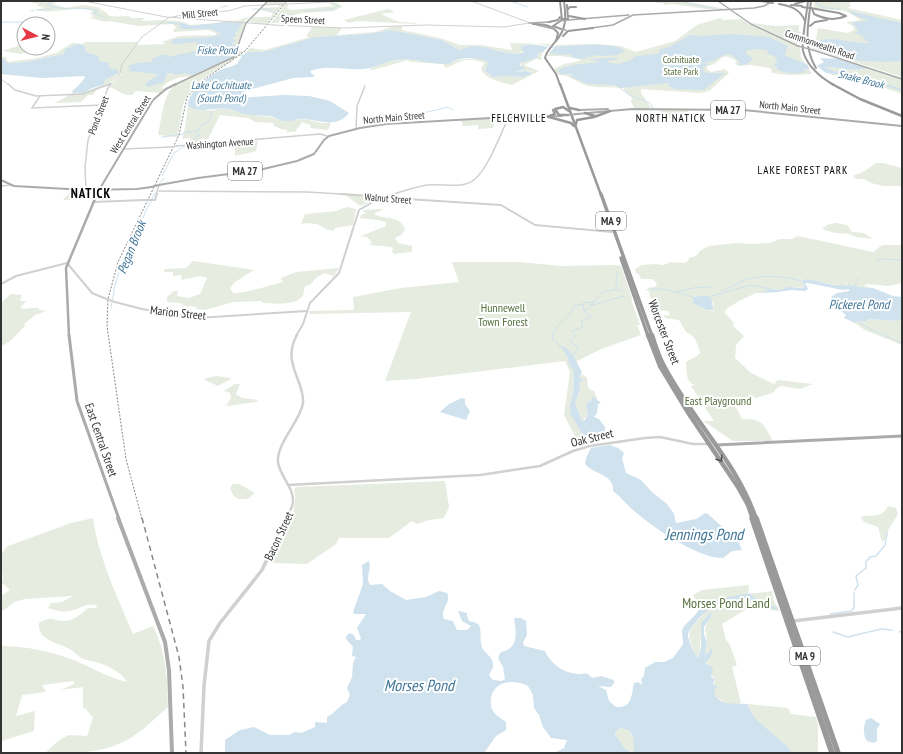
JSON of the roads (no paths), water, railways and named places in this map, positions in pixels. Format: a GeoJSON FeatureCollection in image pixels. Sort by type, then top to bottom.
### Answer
{"type":"FeatureCollection","features":[{"type":"Feature","properties":{"kind":"highway"},"geometry":{"type":"LineString","coordinates":[[549,22],[561,19],[568,20],[568,10],[564,1]]}},
{"type":"Feature","properties":{"kind":"highway"},"geometry":{"type":"LineString","coordinates":[[561,19],[564,1]]}},
{"type":"Feature","properties":{"kind":"highway"},"geometry":{"type":"LineString","coordinates":[[561,29],[553,26],[562,20],[564,1]]}},
{"type":"Feature","properties":{"kind":"highway"},"geometry":{"type":"LineString","coordinates":[[556,42],[562,34],[566,23],[564,1]]}},
{"type":"Feature","properties":{"kind":"highway"},"geometry":{"type":"LineString","coordinates":[[761,1],[840,12],[847,16],[843,19],[816,22],[811,24],[808,29]]}},
{"type":"Feature","properties":{"kind":"highway"},"geometry":{"type":"LineString","coordinates":[[765,1],[769,2]]}},
{"type":"Feature","properties":{"kind":"highway"},"geometry":{"type":"LineString","coordinates":[[776,3],[796,4],[806,1],[804,53],[810,64],[826,82]]}},
{"type":"Feature","properties":{"kind":"highway"},"geometry":{"type":"LineString","coordinates":[[811,2],[813,13],[818,17],[837,19],[846,16],[840,13],[816,9]]}},
{"type":"Feature","properties":{"kind":"highway"},"geometry":{"type":"LineString","coordinates":[[811,2],[807,53],[811,62],[834,82],[854,94],[902,115]]}},
{"type":"Feature","properties":{"kind":"highway"},"geometry":{"type":"LineString","coordinates":[[776,3],[797,9],[802,14],[806,24]]}},
{"type":"Feature","properties":{"kind":"highway"},"geometry":{"type":"LineString","coordinates":[[568,10],[572,7],[576,7]]}},
{"type":"Feature","properties":{"kind":"highway"},"geometry":{"type":"LineString","coordinates":[[569,16],[585,19]]}},
{"type":"Feature","properties":{"kind":"highway"},"geometry":{"type":"LineString","coordinates":[[551,28],[549,25],[551,23],[561,19]]}},
{"type":"Feature","properties":{"kind":"highway"},"geometry":{"type":"LineString","coordinates":[[533,24],[544,24],[557,32],[556,42]]}},
{"type":"Feature","properties":{"kind":"highway"},"geometry":{"type":"LineString","coordinates":[[551,47],[567,32],[593,28]]}},
{"type":"Feature","properties":{"kind":"highway","name":"Worcester Street"},"geometry":{"type":"LineString","coordinates":[[551,47],[544,54],[543,58],[553,72],[572,116],[612,232],[663,371],[747,502],[838,753]]}},
{"type":"Feature","properties":{"kind":"highway","name":"Worcester Street"},"geometry":{"type":"LineString","coordinates":[[551,47],[545,54],[545,58],[555,72],[569,109]]}},
{"type":"Feature","properties":{"kind":"highway"},"geometry":{"type":"LineString","coordinates":[[820,75],[854,96],[902,115]]}},
{"type":"Feature","properties":{"kind":"highway"},"geometry":{"type":"LineString","coordinates":[[547,117],[555,114],[554,109],[564,106],[566,102]]}},
{"type":"Feature","properties":{"kind":"highway"},"geometry":{"type":"LineString","coordinates":[[875,107],[902,115]]}},
{"type":"Feature","properties":{"kind":"highway"},"geometry":{"type":"LineString","coordinates":[[568,115],[559,114],[555,109],[564,108],[580,110]]}},
{"type":"Feature","properties":{"kind":"highway"},"geometry":{"type":"LineString","coordinates":[[562,121],[570,121],[574,112],[580,110]]}},
{"type":"Feature","properties":{"kind":"highway"},"geometry":{"type":"LineString","coordinates":[[547,117],[575,125],[577,120],[594,117],[609,110]]}},
{"type":"Feature","properties":{"kind":"highway"},"geometry":{"type":"LineString","coordinates":[[572,116],[580,119],[595,116],[585,114]]}},
{"type":"Feature","properties":{"kind":"highway"},"geometry":{"type":"LineString","coordinates":[[558,120],[557,117],[563,116]]}},
{"type":"Feature","properties":{"kind":"highway","name":"Worcester Street"},"geometry":{"type":"LineString","coordinates":[[575,125],[653,344],[666,370],[717,444],[741,482],[751,502],[832,753]]}},
{"type":"Feature","properties":{"kind":"main road","name":"West Central Street"},"geometry":{"type":"LineString","coordinates":[[98,190],[151,103],[161,93],[184,80],[229,61],[236,55],[247,22],[268,1]]}},
{"type":"Feature","properties":{"kind":"main road","name":"Commonwealth Road"},"geometry":{"type":"LineString","coordinates":[[718,1],[732,9],[753,25],[798,46],[902,79]]}},
{"type":"Feature","properties":{"kind":"main road"},"geometry":{"type":"LineString","coordinates":[[568,20],[640,14],[741,9],[762,7],[776,3]]}},
{"type":"Feature","properties":{"kind":"main road"},"geometry":{"type":"LineString","coordinates":[[616,16],[732,9]]}},
{"type":"Feature","properties":{"kind":"main road"},"geometry":{"type":"LineString","coordinates":[[605,17],[612,13],[626,15]]}},
{"type":"Feature","properties":{"kind":"main road"},"geometry":{"type":"LineString","coordinates":[[551,28],[566,30],[612,26],[628,17],[640,14]]}},
{"type":"Feature","properties":{"kind":"main road"},"geometry":{"type":"LineString","coordinates":[[616,16],[621,19],[619,22]]}},
{"type":"Feature","properties":{"kind":"main road"},"geometry":{"type":"LineString","coordinates":[[605,17],[617,18],[619,22]]}},
{"type":"Feature","properties":{"kind":"main road"},"geometry":{"type":"LineString","coordinates":[[525,22],[537,23]]}},
{"type":"Feature","properties":{"kind":"main road","name":"Speen Street"},"geometry":{"type":"LineString","coordinates":[[529,23],[549,22]]}},
{"type":"Feature","properties":{"kind":"main road"},"geometry":{"type":"LineString","coordinates":[[533,24],[537,23]]}},
{"type":"Feature","properties":{"kind":"main road","name":"North Main Street"},"geometry":{"type":"LineString","coordinates":[[580,110],[598,111]]}},
{"type":"Feature","properties":{"kind":"main road","name":"North Main Street"},"geometry":{"type":"LineString","coordinates":[[328,136],[384,124],[509,117],[547,117],[585,114],[609,110],[752,111],[902,126]]}},
{"type":"Feature","properties":{"kind":"main road","name":"MA 27"},"geometry":{"type":"LineString","coordinates":[[1,180],[11,185],[86,190],[139,189],[191,178],[268,168],[297,160],[316,153],[323,140],[328,136]]}},
{"type":"Feature","properties":{"kind":"main road","name":"East Central Street"},"geometry":{"type":"LineString","coordinates":[[98,190],[67,262],[69,347],[77,401],[117,515],[160,628],[168,658],[172,753]]}},
{"type":"Feature","properties":{"kind":"main road","name":"Oak Street"},"geometry":{"type":"LineString","coordinates":[[710,444],[902,436]]}},
{"type":"Feature","properties":{"kind":"street","name":"Speen Street"},"geometry":{"type":"LineString","coordinates":[[84,1],[170,17],[273,25],[346,28],[426,25],[506,27],[529,23]]}},
{"type":"Feature","properties":{"kind":"street","name":"Mill Street"},"geometry":{"type":"LineString","coordinates":[[170,17],[192,13],[227,11],[244,6],[350,1]]}},
{"type":"Feature","properties":{"kind":"street"},"geometry":{"type":"LineString","coordinates":[[471,1],[533,24]]}},
{"type":"Feature","properties":{"kind":"street","name":"Pond Street"},"geometry":{"type":"LineString","coordinates":[[86,190],[84,167],[87,142],[108,88],[120,74],[122,64],[138,41],[170,17]]}},
{"type":"Feature","properties":{"kind":"street","name":"Speen Street"},"geometry":{"type":"LineString","coordinates":[[523,24],[533,24]]}},
{"type":"Feature","properties":{"kind":"street"},"geometry":{"type":"LineString","coordinates":[[1,79],[17,91],[40,96],[83,94],[111,84]]}},
{"type":"Feature","properties":{"kind":"street"},"geometry":{"type":"LineString","coordinates":[[356,129],[356,106],[365,86]]}},
{"type":"Feature","properties":{"kind":"street"},"geometry":{"type":"LineString","coordinates":[[40,96],[32,108],[102,105]]}},
{"type":"Feature","properties":{"kind":"street","name":"Bacon Street"},"geometry":{"type":"LineString","coordinates":[[201,753],[204,686],[210,641],[220,623],[257,578],[277,543],[292,506],[293,498],[280,469],[279,458],[281,449],[303,405],[302,396],[292,367],[292,358],[293,343],[303,324],[306,311],[313,300],[339,273],[357,212],[382,198],[388,198],[426,185],[459,184],[473,181],[484,165],[509,117]]}},
{"type":"Feature","properties":{"kind":"street","name":"Washington Avenue"},"geometry":{"type":"LineString","coordinates":[[123,149],[269,140],[317,135],[328,136]]}},
{"type":"Feature","properties":{"kind":"street"},"geometry":{"type":"LineString","coordinates":[[1,186],[11,185]]}},
{"type":"Feature","properties":{"kind":"street"},"geometry":{"type":"LineString","coordinates":[[93,202],[156,200],[159,185]]}},
{"type":"Feature","properties":{"kind":"street","name":"Walnut Street"},"geometry":{"type":"LineString","coordinates":[[159,190],[299,192],[382,198]]}},
{"type":"Feature","properties":{"kind":"street","name":"Walnut Street"},"geometry":{"type":"LineString","coordinates":[[388,198],[501,205],[535,225],[612,232]]}},
{"type":"Feature","properties":{"kind":"street"},"geometry":{"type":"LineString","coordinates":[[1,284],[16,276],[67,262]]}},
{"type":"Feature","properties":{"kind":"street","name":"Marion Street"},"geometry":{"type":"LineString","coordinates":[[67,262],[92,293],[115,302],[142,309],[197,318],[306,311]]}},
{"type":"Feature","properties":{"kind":"street","name":"Oak Street"},"geometry":{"type":"LineString","coordinates":[[288,485],[480,475],[540,466],[582,448],[642,438],[660,437],[694,444],[710,444]]}},
{"type":"Feature","properties":{"kind":"street"},"geometry":{"type":"LineString","coordinates":[[790,621],[902,608]]}},
{"type":"Feature","properties":{"kind":"water"},"geometry":{"type":"Polygon","coordinates":[[[840,9],[902,23],[902,61],[879,62],[856,60],[823,52],[812,47],[812,40],[833,39],[869,43],[863,38],[863,36],[855,33],[859,31],[856,29],[857,27],[852,24],[855,22],[869,21],[848,11],[840,9]]]}},
{"type":"Feature","properties":{"kind":"water","name":"Lake Cochituate (South Pond)"},"geometry":{"type":"Polygon","coordinates":[[[224,22],[244,23],[238,28],[240,30],[235,32],[236,36],[232,38],[236,41],[231,44],[237,45],[235,55],[243,55],[248,52],[263,52],[315,37],[367,34],[391,30],[442,40],[460,50],[467,47],[480,46],[502,52],[522,53],[524,52],[521,49],[521,46],[529,45],[552,47],[601,45],[619,48],[625,51],[617,55],[596,55],[591,57],[582,55],[589,58],[581,59],[571,57],[572,55],[570,54],[560,55],[549,53],[554,48],[548,47],[543,52],[538,53],[537,58],[520,63],[520,65],[526,69],[515,72],[526,71],[533,73],[523,77],[493,77],[485,71],[488,63],[486,61],[471,58],[455,60],[448,64],[402,59],[364,69],[324,68],[310,71],[315,76],[313,77],[293,78],[252,89],[243,92],[239,98],[284,95],[309,96],[330,101],[349,113],[339,121],[334,122],[303,119],[284,121],[270,116],[248,115],[227,109],[198,110],[188,106],[191,95],[207,78],[220,70],[237,64],[242,56],[234,56],[192,75],[185,73],[175,75],[173,73],[167,73],[164,82],[148,87],[145,85],[146,83],[158,74],[128,71],[131,68],[127,67],[135,63],[152,62],[152,59],[160,56],[168,55],[166,57],[168,57],[203,48],[196,44],[197,42],[177,44],[170,43],[174,39],[210,37],[221,34],[211,29],[184,29],[180,28],[180,25],[164,23],[182,23],[191,26],[224,22]]]}},
{"type":"Feature","properties":{"kind":"water","name":"Cochituate State Park"},"geometry":{"type":"Polygon","coordinates":[[[730,34],[769,37],[788,46],[785,54],[786,56],[808,65],[809,69],[802,70],[806,72],[798,73],[787,73],[780,71],[773,65],[778,62],[774,56],[768,54],[767,50],[759,49],[747,50],[746,54],[753,58],[745,65],[738,65],[740,63],[733,56],[728,54],[713,61],[701,63],[710,64],[703,67],[703,70],[707,73],[725,73],[704,90],[675,89],[668,86],[670,84],[667,83],[620,88],[615,85],[587,84],[570,76],[574,74],[560,74],[558,71],[559,69],[572,65],[601,62],[589,59],[616,58],[618,59],[606,61],[609,63],[619,64],[631,60],[636,56],[658,54],[660,49],[669,47],[690,35],[701,36],[730,34]]]}},
{"type":"Feature","properties":{"kind":"water"},"geometry":{"type":"Polygon","coordinates":[[[78,44],[85,46],[86,52],[99,56],[99,61],[109,63],[109,68],[118,70],[119,73],[105,80],[103,85],[92,88],[84,93],[73,93],[72,91],[85,78],[84,76],[42,78],[1,74],[1,58],[7,63],[14,63],[64,54],[65,49],[78,44]]]}},
{"type":"Feature","properties":{"kind":"water"},"geometry":{"type":"Polygon","coordinates":[[[820,58],[838,59],[865,67],[866,69],[855,70],[824,67],[833,71],[866,77],[902,89],[902,91],[852,76],[826,73],[817,66],[824,62],[820,58]]]}},
{"type":"Feature","properties":{"kind":"water","name":"Pickerel Pond"},"geometry":{"type":"Polygon","coordinates":[[[807,279],[834,285],[849,286],[847,283],[852,286],[855,285],[858,287],[873,288],[893,296],[902,297],[902,318],[897,321],[868,319],[867,321],[853,322],[844,318],[846,315],[837,308],[831,297],[837,293],[849,291],[849,289],[843,290],[805,283],[808,289],[805,291],[792,290],[762,293],[769,289],[780,290],[788,287],[804,288],[803,281],[807,279]]]}},
{"type":"Feature","properties":{"kind":"water"},"geometry":{"type":"Polygon","coordinates":[[[707,296],[711,299],[713,303],[713,310],[707,310],[693,303],[693,297],[707,296]]]}},
{"type":"Feature","properties":{"kind":"water"},"geometry":{"type":"Polygon","coordinates":[[[558,345],[563,346],[570,352],[582,372],[579,378],[585,379],[579,383],[580,389],[575,403],[582,421],[585,420],[588,413],[586,408],[587,403],[592,400],[592,396],[601,403],[598,404],[597,413],[594,417],[599,419],[605,427],[604,437],[598,441],[588,439],[583,435],[570,413],[570,405],[573,395],[574,371],[569,365],[568,358],[562,348],[558,345]]]}},
{"type":"Feature","properties":{"kind":"water"},"geometry":{"type":"Polygon","coordinates":[[[462,398],[465,399],[465,404],[470,411],[466,420],[440,412],[449,404],[462,398]]]}},
{"type":"Feature","properties":{"kind":"water","name":"Jennings Pond"},"geometry":{"type":"Polygon","coordinates":[[[610,445],[618,448],[624,453],[622,458],[626,473],[641,480],[652,492],[667,504],[674,514],[676,523],[696,519],[705,513],[708,514],[738,541],[742,550],[732,551],[723,558],[712,557],[684,545],[654,527],[641,517],[613,491],[613,485],[607,478],[585,464],[591,448],[610,445]]]}},
{"type":"Feature","properties":{"kind":"water","name":"Morses Pond"},"geometry":{"type":"Polygon","coordinates":[[[369,561],[370,567],[368,579],[370,585],[382,584],[390,591],[406,600],[426,597],[439,591],[447,593],[448,600],[443,612],[444,619],[453,621],[457,630],[467,630],[471,626],[462,621],[458,611],[467,613],[469,621],[479,625],[482,647],[493,663],[493,668],[489,675],[493,680],[501,681],[505,679],[503,667],[498,658],[500,653],[508,650],[512,646],[516,634],[514,618],[521,618],[526,621],[527,635],[523,642],[524,646],[545,651],[554,664],[567,672],[588,674],[592,678],[601,676],[614,680],[611,687],[598,686],[606,690],[609,701],[616,707],[622,707],[628,703],[634,683],[638,682],[642,685],[641,679],[644,676],[645,668],[655,662],[664,662],[673,658],[683,644],[682,630],[684,626],[696,614],[702,605],[722,598],[750,593],[762,602],[777,607],[778,610],[764,608],[742,598],[715,605],[716,611],[713,607],[710,608],[691,628],[688,637],[698,658],[701,647],[701,623],[711,612],[711,617],[704,627],[704,634],[707,642],[705,654],[708,653],[711,648],[713,650],[710,658],[705,663],[711,666],[713,670],[711,676],[714,679],[713,684],[718,687],[714,689],[718,699],[732,704],[747,704],[755,718],[789,748],[791,753],[554,753],[564,748],[567,740],[551,738],[543,727],[539,715],[534,708],[533,695],[528,686],[521,683],[508,682],[497,687],[491,698],[492,709],[497,716],[506,722],[506,730],[496,736],[484,753],[225,753],[225,740],[240,730],[254,727],[270,735],[289,735],[295,732],[301,733],[315,727],[315,722],[327,723],[327,717],[347,702],[350,695],[347,688],[352,677],[353,663],[356,657],[352,656],[353,647],[346,639],[346,636],[350,633],[354,635],[356,640],[360,640],[361,638],[357,628],[366,614],[354,614],[353,612],[363,584],[362,565],[369,561]],[[620,728],[616,731],[615,735],[627,750],[634,752],[633,737],[629,730],[620,728]]]}},
{"type":"Feature","properties":{"kind":"water"},"geometry":{"type":"Polygon","coordinates":[[[871,718],[880,724],[877,729],[877,741],[874,743],[867,741],[864,734],[864,725],[866,720],[871,718]]]}},
{"type":"Feature","properties":{"kind":"waterway"},"geometry":{"type":"LineString","coordinates":[[53,1],[47,5],[60,8],[92,9],[98,11],[94,13],[106,18]]}},
{"type":"Feature","properties":{"kind":"waterway"},"geometry":{"type":"LineString","coordinates":[[322,1],[327,2]]}},
{"type":"Feature","properties":{"kind":"waterway"},"geometry":{"type":"LineString","coordinates":[[510,1],[528,7]]}},
{"type":"Feature","properties":{"kind":"waterway"},"geometry":{"type":"LineString","coordinates":[[679,1],[716,9]]}},
{"type":"Feature","properties":{"kind":"waterway"},"geometry":{"type":"LineString","coordinates":[[817,1],[817,4],[827,8],[840,9]]}},
{"type":"Feature","properties":{"kind":"waterway"},"geometry":{"type":"LineString","coordinates":[[304,11],[333,9],[338,6],[332,3]]}},
{"type":"Feature","properties":{"kind":"waterway"},"geometry":{"type":"LineString","coordinates":[[221,7],[228,6]]}},
{"type":"Feature","properties":{"kind":"waterway"},"geometry":{"type":"LineString","coordinates":[[37,10],[54,8]]}},
{"type":"Feature","properties":{"kind":"waterway"},"geometry":{"type":"LineString","coordinates":[[252,9],[258,9]]}},
{"type":"Feature","properties":{"kind":"waterway"},"geometry":{"type":"LineString","coordinates":[[262,9],[267,9],[275,13]]}},
{"type":"Feature","properties":{"kind":"waterway"},"geometry":{"type":"LineString","coordinates":[[1,22],[16,22]]}},
{"type":"Feature","properties":{"kind":"waterway"},"geometry":{"type":"LineString","coordinates":[[620,88],[632,96],[650,103],[653,108]]}},
{"type":"Feature","properties":{"kind":"waterway"},"geometry":{"type":"LineString","coordinates":[[423,113],[448,107],[453,110]]}},
{"type":"Feature","properties":{"kind":"waterway","name":"Pegan Brook"},"geometry":{"type":"LineString","coordinates":[[198,130],[202,124],[206,123],[212,117],[209,116],[213,114],[211,111]]}},
{"type":"Feature","properties":{"kind":"waterway"},"geometry":{"type":"LineString","coordinates":[[378,115],[395,116],[413,113]]}},
{"type":"Feature","properties":{"kind":"waterway"},"geometry":{"type":"LineString","coordinates":[[415,114],[419,113]]}},
{"type":"Feature","properties":{"kind":"waterway"},"geometry":{"type":"LineString","coordinates":[[181,134],[198,130]]}},
{"type":"Feature","properties":{"kind":"waterway","name":"Pegan Brook"},"geometry":{"type":"LineString","coordinates":[[185,144],[200,135],[196,134],[198,130]]}},
{"type":"Feature","properties":{"kind":"waterway"},"geometry":{"type":"LineString","coordinates":[[162,137],[179,135]]}},
{"type":"Feature","properties":{"kind":"waterway","name":"Pegan Brook"},"geometry":{"type":"LineString","coordinates":[[162,176],[174,153],[185,146]]}},
{"type":"Feature","properties":{"kind":"waterway","name":"Pegan Brook"},"geometry":{"type":"LineString","coordinates":[[159,184],[164,178]]}},
{"type":"Feature","properties":{"kind":"waterway","name":"Pegan Brook"},"geometry":{"type":"LineString","coordinates":[[152,199],[155,193]]}},
{"type":"Feature","properties":{"kind":"waterway","name":"Pegan Brook"},"geometry":{"type":"LineString","coordinates":[[146,210],[151,201]]}},
{"type":"Feature","properties":{"kind":"waterway","name":"Pegan Brook"},"geometry":{"type":"LineString","coordinates":[[111,308],[115,285],[121,265],[146,211]]}},
{"type":"Feature","properties":{"kind":"waterway"},"geometry":{"type":"LineString","coordinates":[[877,261],[878,259],[902,260]]}},
{"type":"Feature","properties":{"kind":"waterway"},"geometry":{"type":"LineString","coordinates":[[614,290],[616,287],[617,272]]}},
{"type":"Feature","properties":{"kind":"waterway"},"geometry":{"type":"LineString","coordinates":[[722,291],[745,280],[767,276],[790,278],[804,282]]}},
{"type":"Feature","properties":{"kind":"waterway"},"geometry":{"type":"LineString","coordinates":[[855,285],[859,277]]}},
{"type":"Feature","properties":{"kind":"waterway"},"geometry":{"type":"LineString","coordinates":[[708,297],[748,286],[770,289]]}},
{"type":"Feature","properties":{"kind":"waterway"},"geometry":{"type":"LineString","coordinates":[[676,292],[693,288],[711,287]]}},
{"type":"Feature","properties":{"kind":"waterway"},"geometry":{"type":"LineString","coordinates":[[651,289],[664,289],[693,297]]}},
{"type":"Feature","properties":{"kind":"waterway"},"geometry":{"type":"LineString","coordinates":[[593,302],[602,292],[616,290],[622,291]]}},
{"type":"Feature","properties":{"kind":"waterway"},"geometry":{"type":"LineString","coordinates":[[592,305],[624,296]]}},
{"type":"Feature","properties":{"kind":"waterway"},"geometry":{"type":"LineString","coordinates":[[573,356],[578,348],[571,342],[571,339],[576,336],[571,331],[583,327],[581,321],[591,317],[584,311],[583,303],[593,302]]}},
{"type":"Feature","properties":{"kind":"waterway"},"geometry":{"type":"LineString","coordinates":[[585,310],[589,309],[593,302]]}},
{"type":"Feature","properties":{"kind":"waterway"},"geometry":{"type":"LineString","coordinates":[[560,345],[552,340],[555,329],[569,315],[574,306],[583,304]]}},
{"type":"Feature","properties":{"kind":"waterway"},"geometry":{"type":"LineString","coordinates":[[859,322],[870,329],[902,343]]}},
{"type":"Feature","properties":{"kind":"waterway"},"geometry":{"type":"LineString","coordinates":[[855,590],[858,585],[856,576],[866,568],[866,562],[870,557],[876,556],[885,545],[887,533]]}},
{"type":"Feature","properties":{"kind":"waterway"},"geometry":{"type":"LineString","coordinates":[[830,614],[852,611],[854,607],[854,593]]}},
{"type":"Feature","properties":{"kind":"waterway"},"geometry":{"type":"LineString","coordinates":[[833,632],[848,637],[881,629],[892,630]]}},
{"type":"Feature","properties":{"kind":"railway"},"geometry":{"type":"LineString","coordinates":[[142,519],[126,459],[107,326],[108,299],[118,262],[179,135],[187,97],[202,81],[245,51],[287,1]]}},
{"type":"Feature","properties":{"kind":"railway"},"geometry":{"type":"LineString","coordinates":[[142,518],[179,657],[183,687],[186,753]]}},
{"type":"Feature","properties":{"kind":"district","name":"FELCHVILLE"},"geometry":{"type":"Point","coordinates":[519,118]}},
{"type":"Feature","properties":{"kind":"district","name":"NORTH NATICK"},"geometry":{"type":"Point","coordinates":[671,118]}},
{"type":"Feature","properties":{"kind":"district","name":"LAKE FOREST PARK"},"geometry":{"type":"Point","coordinates":[803,170]}},
{"type":"Feature","properties":{"kind":"district","name":"NATICK"},"geometry":{"type":"Point","coordinates":[91,193]}},
{"type":"Feature","properties":{"kind":"water label","name":"Fiske Pond"},"geometry":{"type":"Point","coordinates":[217,50]}},
{"type":"Feature","properties":{"kind":"water label","name":"Snake Brook"},"geometry":{"type":"Point","coordinates":[861,79]}},
{"type":"Feature","properties":{"kind":"park label","name":"Hunnewell Town Forest"},"geometry":{"type":"Point","coordinates":[503,315]}},
{"type":"Feature","properties":{"kind":"park label","name":"East Playground"},"geometry":{"type":"Point","coordinates":[718,401]}},
{"type":"Feature","properties":{"kind":"park label","name":"Morses Pond Land"},"geometry":{"type":"Point","coordinates":[726,603]}}]}
